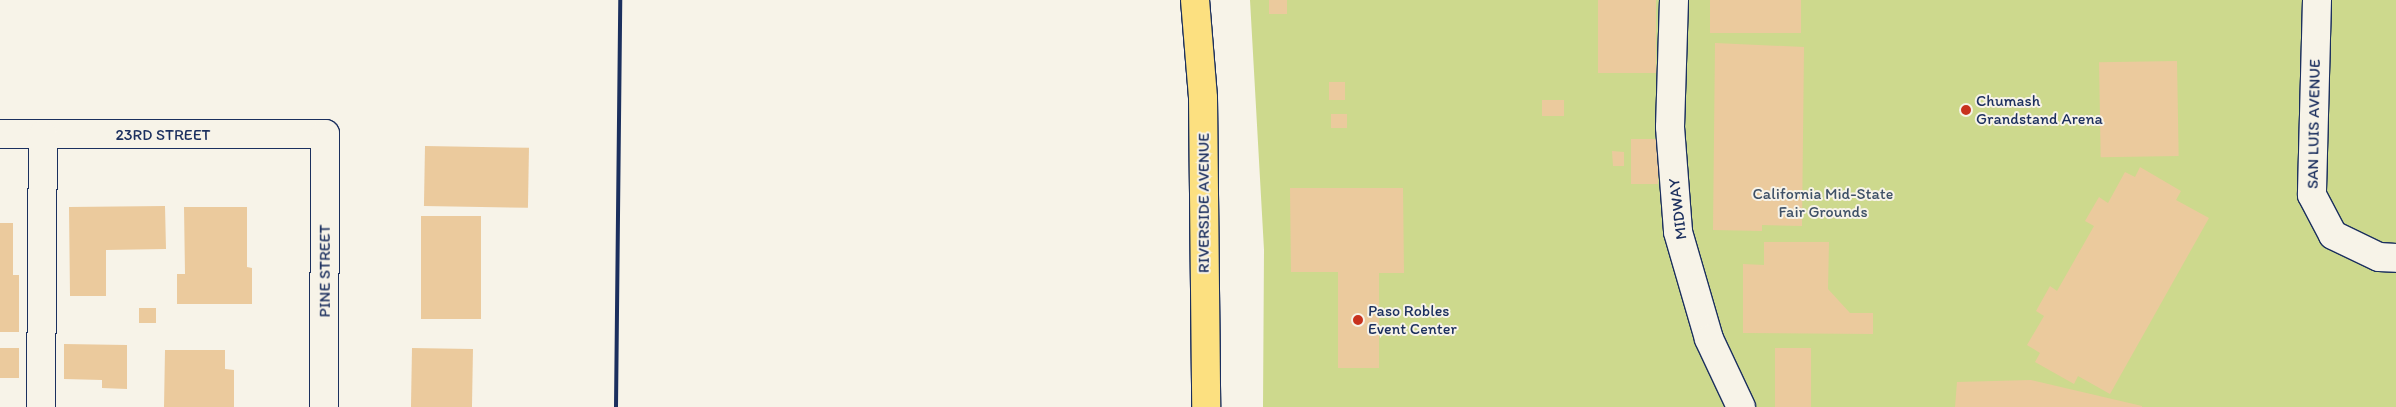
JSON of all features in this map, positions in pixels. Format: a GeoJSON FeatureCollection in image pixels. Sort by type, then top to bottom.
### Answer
{"type":"FeatureCollection","features":[{"type":"Feature","properties":{"kind":"main road","name":"RIVERSIDE AVENUE"},"geometry":{"type":"LineString","coordinates":[[1195,0],[1204,98],[1206,407]]}},
{"type":"Feature","properties":{"kind":"street","name":"MIDWAY"},"geometry":{"type":"LineString","coordinates":[[1674,0],[1670,127],[1678,232],[1708,339],[1741,407]]}},
{"type":"Feature","properties":{"kind":"street","name":"SAN LUIS AVENUE"},"geometry":{"type":"LineString","coordinates":[[2317,0],[2312,195],[2333,236],[2379,258],[2396,258]]}},
{"type":"Feature","properties":{"kind":"street","name":"23RD STREET"},"geometry":{"type":"LineString","coordinates":[[0,134],[326,134]]}},
{"type":"Feature","properties":{"kind":"street","name":"PINE STREET"},"geometry":{"type":"LineString","coordinates":[[324,407],[326,134]]}},
{"type":"Feature","properties":{"kind":"street"},"geometry":{"type":"LineString","coordinates":[[42,407],[43,135]]}},
{"type":"Feature","properties":{"kind":"green space","name":"California Mid-State Fair Grounds"},"geometry":{"type":"Polygon","coordinates":[[[1250,0],[2396,0],[2396,407],[1263,407],[1264,250],[1250,0]]]}},
{"type":"Feature","properties":{"kind":"building"},"geometry":{"type":"Polygon","coordinates":[[[1269,0],[1287,0],[1287,14],[1269,14],[1269,0]]]}},
{"type":"Feature","properties":{"kind":"building"},"geometry":{"type":"Polygon","coordinates":[[[1598,0],[1656,0],[1656,73],[1598,73],[1598,0]]]}},
{"type":"Feature","properties":{"kind":"building"},"geometry":{"type":"Polygon","coordinates":[[[1710,0],[1801,0],[1801,33],[1710,33],[1710,0]]]}},
{"type":"Feature","properties":{"kind":"building"},"geometry":{"type":"Polygon","coordinates":[[[1715,43],[1804,47],[1802,226],[1762,225],[1762,231],[1713,230],[1715,43]]]}},
{"type":"Feature","properties":{"kind":"building"},"geometry":{"type":"Polygon","coordinates":[[[2177,61],[2179,156],[2101,157],[2099,62],[2177,61]]]}},
{"type":"Feature","properties":{"kind":"building"},"geometry":{"type":"Polygon","coordinates":[[[1329,82],[1345,82],[1345,100],[1329,100],[1329,82]]]}},
{"type":"Feature","properties":{"kind":"building"},"geometry":{"type":"Polygon","coordinates":[[[1542,100],[1564,100],[1564,116],[1542,116],[1542,100]]]}},
{"type":"Feature","properties":{"kind":"building"},"geometry":{"type":"Polygon","coordinates":[[[1331,114],[1347,114],[1347,128],[1331,128],[1331,114]]]}},
{"type":"Feature","properties":{"kind":"building"},"geometry":{"type":"Polygon","coordinates":[[[1631,139],[1658,139],[1658,184],[1631,184],[1631,139]]]}},
{"type":"Feature","properties":{"kind":"building"},"geometry":{"type":"Polygon","coordinates":[[[425,146],[529,148],[528,208],[424,206],[425,146]]]}},
{"type":"Feature","properties":{"kind":"building"},"geometry":{"type":"Polygon","coordinates":[[[1612,151],[1624,152],[1624,166],[1613,166],[1612,151]]]}},
{"type":"Feature","properties":{"kind":"building"},"geometry":{"type":"Polygon","coordinates":[[[2140,167],[2181,191],[2176,200],[2209,218],[2110,394],[2078,376],[2074,384],[2035,362],[2040,353],[2027,345],[2044,316],[2036,311],[2050,286],[2057,291],[2094,226],[2085,221],[2099,197],[2108,203],[2125,172],[2135,177],[2140,167]]]}},
{"type":"Feature","properties":{"kind":"building","name":"Paso Robles Event Center"},"geometry":{"type":"Polygon","coordinates":[[[1290,188],[1403,188],[1404,273],[1379,273],[1379,368],[1338,368],[1338,272],[1291,272],[1290,188]]]}},
{"type":"Feature","properties":{"kind":"building"},"geometry":{"type":"Polygon","coordinates":[[[165,206],[166,249],[106,250],[106,296],[70,296],[69,207],[165,206]]]}},
{"type":"Feature","properties":{"kind":"building"},"geometry":{"type":"Polygon","coordinates":[[[184,207],[247,207],[247,267],[252,268],[252,304],[177,304],[177,274],[185,274],[184,207]]]}},
{"type":"Feature","properties":{"kind":"building"},"geometry":{"type":"Polygon","coordinates":[[[421,216],[481,216],[481,319],[421,319],[421,216]]]}},
{"type":"Feature","properties":{"kind":"building"},"geometry":{"type":"Polygon","coordinates":[[[0,223],[13,223],[13,275],[19,275],[19,332],[0,332],[0,223]]]}},
{"type":"Feature","properties":{"kind":"building"},"geometry":{"type":"Polygon","coordinates":[[[1764,242],[1829,242],[1828,289],[1850,313],[1873,313],[1873,334],[1743,333],[1743,264],[1764,265],[1764,242]]]}},
{"type":"Feature","properties":{"kind":"building"},"geometry":{"type":"Polygon","coordinates":[[[139,308],[156,308],[156,323],[139,323],[139,308]]]}},
{"type":"Feature","properties":{"kind":"building"},"geometry":{"type":"Polygon","coordinates":[[[64,344],[127,345],[127,389],[102,388],[102,380],[64,379],[64,344]]]}},
{"type":"Feature","properties":{"kind":"building"},"geometry":{"type":"Polygon","coordinates":[[[0,348],[19,348],[19,378],[0,378],[0,348]]]}},
{"type":"Feature","properties":{"kind":"building"},"geometry":{"type":"Polygon","coordinates":[[[412,348],[473,349],[472,407],[411,407],[412,348]]]}},
{"type":"Feature","properties":{"kind":"building"},"geometry":{"type":"Polygon","coordinates":[[[1775,348],[1811,348],[1811,407],[1775,407],[1775,348]]]}},
{"type":"Feature","properties":{"kind":"building"},"geometry":{"type":"Polygon","coordinates":[[[165,350],[225,350],[225,369],[234,370],[234,407],[164,407],[165,350]]]}},
{"type":"Feature","properties":{"kind":"building"},"geometry":{"type":"Polygon","coordinates":[[[2031,380],[2142,407],[1955,407],[1957,382],[2031,380]]]}},
{"type":"Feature","properties":{"kind":"railway"},"geometry":{"type":"LineString","coordinates":[[616,407],[620,0]]}},
{"type":"Feature","properties":{"kind":"place","name":"Chumash Grandstand Arena"},"geometry":{"type":"Point","coordinates":[1966,110]}},
{"type":"Feature","properties":{"kind":"place","name":"Paso Robles Event Center"},"geometry":{"type":"Point","coordinates":[1358,320]}}]}
